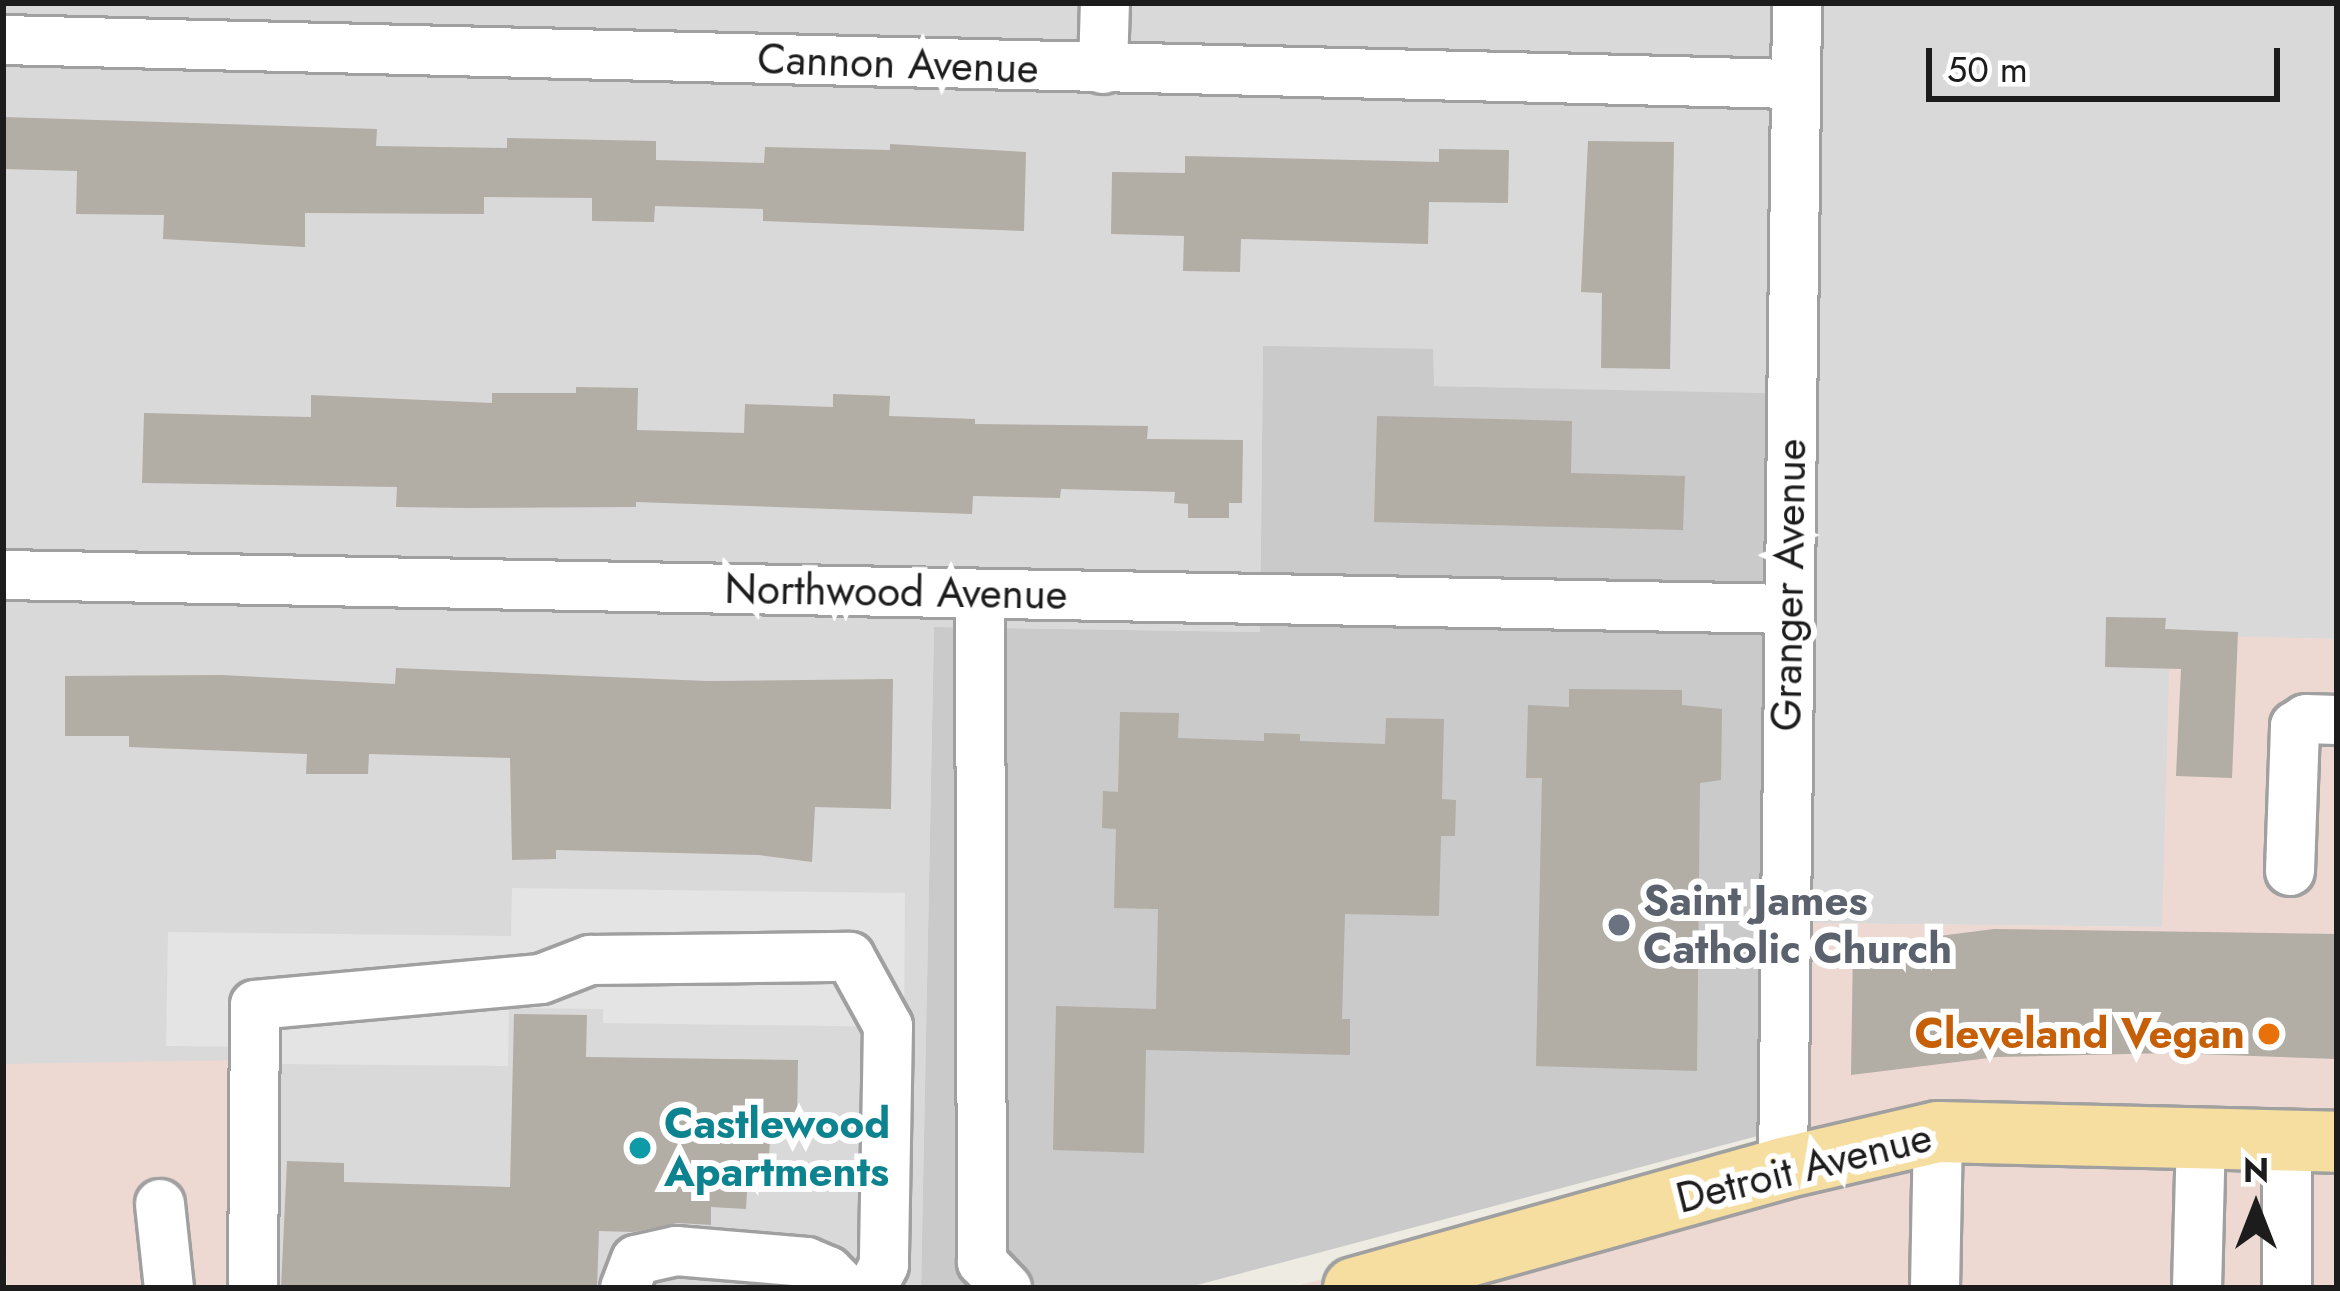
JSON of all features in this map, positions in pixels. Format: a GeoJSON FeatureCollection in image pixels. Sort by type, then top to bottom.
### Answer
{"type":"FeatureCollection","features":[{"type":"Feature","properties":{"kind":"main road","name":"Detroit Avenue"},"geometry":{"type":"LineString","coordinates":[[1362,1287],[1783,1168],[1938,1132],[2312,1142]]}},
{"type":"Feature","properties":{"kind":"street"},"geometry":{"type":"LineString","coordinates":[[1103,69],[1105,3]]}},
{"type":"Feature","properties":{"kind":"street","name":"Granger Avenue"},"geometry":{"type":"LineString","coordinates":[[1783,1168],[1797,3]]}},
{"type":"Feature","properties":{"kind":"street","name":"Cannon Avenue"},"geometry":{"type":"LineString","coordinates":[[3,40],[1794,84]]}},
{"type":"Feature","properties":{"kind":"street","name":"Northwood Avenue"},"geometry":{"type":"LineString","coordinates":[[3,575],[1789,609]]}},
{"type":"Feature","properties":{"kind":"street"},"geometry":{"type":"LineString","coordinates":[[980,594],[982,1262],[1007,1288]]}},
{"type":"Feature","properties":{"kind":"street"},"geometry":{"type":"LineString","coordinates":[[2290,871],[2295,726],[2306,718],[2337,720]]}},
{"type":"Feature","properties":{"kind":"street"},"geometry":{"type":"LineString","coordinates":[[253,1288],[255,1005],[541,979],[590,960],[850,956],[888,1026],[884,1265],[840,1284],[781,1257],[676,1251],[637,1260],[625,1288]]}},
{"type":"Feature","properties":{"kind":"street"},"geometry":{"type":"LineString","coordinates":[[1935,1288],[1938,1132]]}},
{"type":"Feature","properties":{"kind":"street"},"geometry":{"type":"LineString","coordinates":[[2197,1288],[2200,1139]]}},
{"type":"Feature","properties":{"kind":"street"},"geometry":{"type":"LineString","coordinates":[[2287,1288],[2312,1142]]}},
{"type":"Feature","properties":{"kind":"street"},"geometry":{"type":"LineString","coordinates":[[160,1204],[170,1288]]}},
{"type":"Feature","properties":{"kind":"shaded area"},"geometry":{"type":"Polygon","coordinates":[[[3,3],[2337,3],[2337,639],[2171,636],[2163,927],[1795,923],[1804,395],[1433,386],[1433,350],[1263,347],[1260,632],[934,627],[921,1288],[241,1288],[238,1060],[3,1072],[3,3]]]}},
{"type":"Feature","properties":{"kind":"shaded area"},"geometry":{"type":"Polygon","coordinates":[[[1263,346],[1433,349],[1434,386],[1804,394],[1795,1126],[1186,1288],[921,1288],[934,627],[1260,632],[1263,346]]]}},
{"type":"Feature","properties":{"kind":"shaded area"},"geometry":{"type":"Polygon","coordinates":[[[2170,635],[2337,639],[2337,1288],[1289,1288],[1795,1154],[1795,923],[2162,927],[2170,635]]]}},
{"type":"Feature","properties":{"kind":"shaded area"},"geometry":{"type":"Polygon","coordinates":[[[512,888],[905,893],[904,1027],[603,1023],[603,1009],[509,1008],[508,1066],[279,1064],[278,1047],[166,1046],[168,932],[511,936],[512,888]]]}},
{"type":"Feature","properties":{"kind":"shaded area"},"geometry":{"type":"Polygon","coordinates":[[[238,1060],[242,1288],[7,1288],[3,1064],[238,1060]]]}},
{"type":"Feature","properties":{"kind":"building"},"geometry":{"type":"Polygon","coordinates":[[[3,117],[377,129],[376,146],[507,148],[507,138],[656,141],[656,160],[764,163],[765,147],[890,150],[890,144],[1026,152],[1024,231],[763,221],[763,209],[655,206],[654,222],[592,221],[592,198],[484,197],[484,214],[305,213],[305,247],[163,239],[164,215],[76,214],[77,171],[3,169],[3,117]]]}},
{"type":"Feature","properties":{"kind":"building"},"geometry":{"type":"Polygon","coordinates":[[[1588,141],[1674,142],[1670,369],[1601,368],[1602,293],[1581,292],[1588,141]]]}},
{"type":"Feature","properties":{"kind":"building"},"geometry":{"type":"Polygon","coordinates":[[[1439,149],[1509,150],[1508,203],[1429,202],[1428,244],[1241,239],[1240,272],[1183,271],[1184,236],[1111,234],[1112,172],[1185,173],[1185,156],[1439,162],[1439,149]]]}},
{"type":"Feature","properties":{"kind":"building"},"geometry":{"type":"Polygon","coordinates":[[[576,387],[638,388],[637,430],[744,433],[745,404],[833,407],[833,394],[890,396],[889,416],[975,419],[975,424],[1148,426],[1147,439],[1243,440],[1242,503],[1229,503],[1229,518],[1188,518],[1188,504],[1174,503],[1175,492],[1061,489],[1060,498],[973,496],[972,514],[636,502],[636,507],[396,507],[397,487],[142,483],[144,413],[311,417],[311,395],[492,403],[492,393],[576,393],[576,387]]]}},
{"type":"Feature","properties":{"kind":"building"},"geometry":{"type":"Polygon","coordinates":[[[1377,416],[1572,421],[1571,473],[1685,476],[1683,530],[1374,522],[1377,416]]]}},
{"type":"Feature","properties":{"kind":"building"},"geometry":{"type":"Polygon","coordinates":[[[2106,617],[2166,618],[2165,629],[2238,632],[2232,778],[2176,776],[2181,669],[2105,667],[2106,617]]]}},
{"type":"Feature","properties":{"kind":"building"},"geometry":{"type":"Polygon","coordinates":[[[396,668],[707,681],[893,679],[891,809],[815,807],[812,862],[759,855],[556,850],[556,859],[512,860],[510,758],[369,754],[368,774],[306,774],[307,754],[129,747],[129,736],[65,736],[65,676],[221,675],[395,684],[396,668]]]}},
{"type":"Feature","properties":{"kind":"building","name":"Saint James Catholic Church"},"geometry":{"type":"Polygon","coordinates":[[[1569,689],[1682,690],[1682,705],[1722,709],[1721,780],[1700,783],[1697,1071],[1536,1066],[1542,778],[1526,778],[1528,705],[1569,707],[1569,689]]]}},
{"type":"Feature","properties":{"kind":"building"},"geometry":{"type":"Polygon","coordinates":[[[1120,712],[1179,713],[1178,738],[1264,741],[1264,733],[1300,734],[1300,741],[1385,744],[1386,718],[1444,719],[1442,799],[1456,800],[1455,836],[1441,836],[1439,916],[1345,914],[1342,1019],[1350,1019],[1350,1055],[1146,1050],[1144,1153],[1053,1150],[1056,1006],[1156,1009],[1158,909],[1114,908],[1116,829],[1102,828],[1103,791],[1118,792],[1120,712]]]}},
{"type":"Feature","properties":{"kind":"building"},"geometry":{"type":"Polygon","coordinates":[[[1994,929],[2337,934],[2337,1059],[2169,1053],[1997,1057],[1851,1075],[1853,947],[1994,929]]]}},
{"type":"Feature","properties":{"kind":"building","name":"Castlewood Apartments"},"geometry":{"type":"Polygon","coordinates":[[[514,1014],[587,1015],[586,1057],[798,1060],[797,1123],[771,1122],[768,1175],[748,1173],[746,1209],[711,1207],[711,1225],[678,1223],[633,1232],[599,1231],[597,1288],[281,1288],[287,1161],[344,1163],[344,1182],[510,1187],[514,1014]]]}},
{"type":"Feature","properties":{"kind":"place","name":"Saint James Catholic Church"},"geometry":{"type":"Point","coordinates":[1619,925]}},
{"type":"Feature","properties":{"kind":"place","name":"Cleveland Vegan"},"geometry":{"type":"Point","coordinates":[2269,1034]}},
{"type":"Feature","properties":{"kind":"place","name":"Castlewood Apartments"},"geometry":{"type":"Point","coordinates":[640,1148]}}]}
